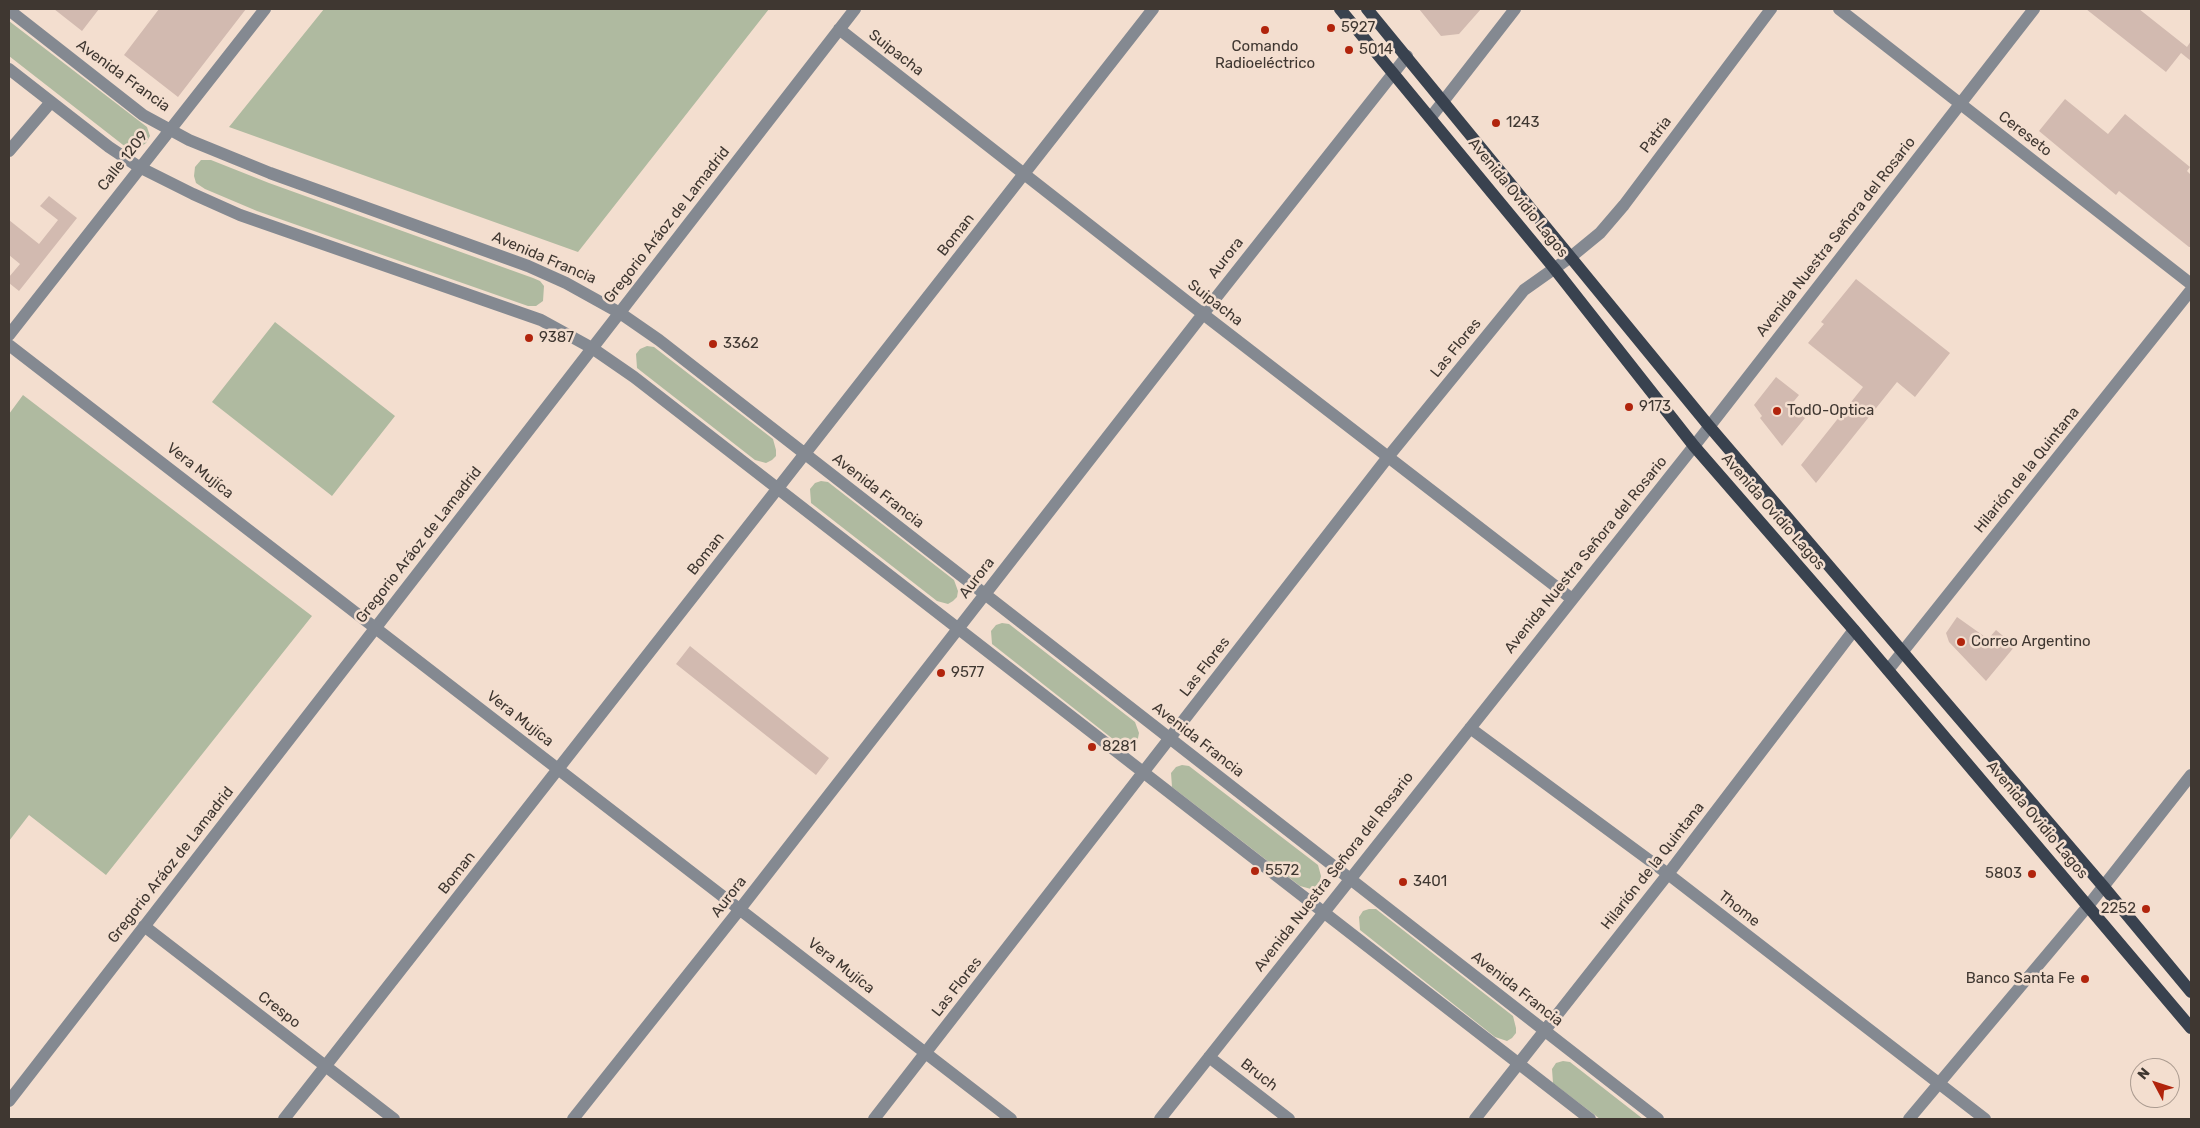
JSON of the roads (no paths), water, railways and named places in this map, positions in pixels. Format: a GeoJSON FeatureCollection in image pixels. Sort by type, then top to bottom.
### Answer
{"type":"FeatureCollection","features":[{"type":"Feature","properties":{"kind":"main road","name":"Avenida Ovidio Lagos"},"geometry":{"type":"LineString","coordinates":[[1340,9],[1394,72],[1554,268],[1694,446],[1854,630],[2191,1028]]}},
{"type":"Feature","properties":{"kind":"main road","name":"Avenida Ovidio Lagos"},"geometry":{"type":"LineString","coordinates":[[1367,9],[1710,426],[2103,886],[2191,992]]}},
{"type":"Feature","properties":{"kind":"street","name":"Calle 1209"},"geometry":{"type":"LineString","coordinates":[[9,335],[139,167],[265,9]]}},
{"type":"Feature","properties":{"kind":"street","name":"Gregorio Aráoz de Lamadrid"},"geometry":{"type":"LineString","coordinates":[[9,1101],[855,9]]}},
{"type":"Feature","properties":{"kind":"street","name":"Boman"},"geometry":{"type":"LineString","coordinates":[[284,1119],[1154,9]]}},
{"type":"Feature","properties":{"kind":"street"},"geometry":{"type":"LineString","coordinates":[[1431,117],[1515,9]]}},
{"type":"Feature","properties":{"kind":"street","name":"Patria"},"geometry":{"type":"LineString","coordinates":[[1554,268],[1600,233],[1624,206],[1771,9]]}},
{"type":"Feature","properties":{"kind":"street","name":"Cereseto"},"geometry":{"type":"LineString","coordinates":[[1839,9],[2191,284]]}},
{"type":"Feature","properties":{"kind":"street","name":"Avenida Nuestra Señora del Rosario"},"geometry":{"type":"LineString","coordinates":[[1160,1119],[1710,426],[2034,9]]}},
{"type":"Feature","properties":{"kind":"street","name":"Avenida Francia"},"geometry":{"type":"LineString","coordinates":[[9,10],[116,95],[143,115],[169,129],[217,152],[270,173],[528,266],[566,283],[620,313],[659,340],[1658,1119]]}},
{"type":"Feature","properties":{"kind":"street","name":"Suipacha"},"geometry":{"type":"LineString","coordinates":[[840,29],[1203,314],[1572,599]]}},
{"type":"Feature","properties":{"kind":"street","name":"Aurora"},"geometry":{"type":"LineString","coordinates":[[573,1119],[740,909],[1406,56]]}},
{"type":"Feature","properties":{"kind":"street"},"geometry":{"type":"LineString","coordinates":[[9,69],[109,147],[139,167],[193,194],[240,215],[541,320],[592,348],[634,377],[778,488],[1590,1119]]}},
{"type":"Feature","properties":{"kind":"street"},"geometry":{"type":"LineString","coordinates":[[9,151],[51,102]]}},
{"type":"Feature","properties":{"kind":"street","name":"Las Flores"},"geometry":{"type":"LineString","coordinates":[[874,1119],[1388,457],[1524,290],[1554,268]]}},
{"type":"Feature","properties":{"kind":"street","name":"Hilarión de la Quintana"},"geometry":{"type":"LineString","coordinates":[[1888,670],[2191,290]]}},
{"type":"Feature","properties":{"kind":"street","name":"Vera Mujíca"},"geometry":{"type":"LineString","coordinates":[[9,345],[1012,1119]]}},
{"type":"Feature","properties":{"kind":"street","name":"Hilarión de la Quintana"},"geometry":{"type":"LineString","coordinates":[[1475,1119],[1668,874],[1854,630]]}},
{"type":"Feature","properties":{"kind":"street","name":"Thome"},"geometry":{"type":"LineString","coordinates":[[1470,728],[1668,874],[1985,1119]]}},
{"type":"Feature","properties":{"kind":"street"},"geometry":{"type":"LineString","coordinates":[[1908,1119],[2088,906],[2191,774]]}},
{"type":"Feature","properties":{"kind":"street","name":"Crespo"},"geometry":{"type":"LineString","coordinates":[[144,926],[394,1119]]}},
{"type":"Feature","properties":{"kind":"street","name":"Bruch"},"geometry":{"type":"LineString","coordinates":[[1209,1057],[1289,1119]]}},
{"type":"Feature","properties":{"kind":"place","name":"5927"},"geometry":{"type":"Point","coordinates":[1331,28]}},
{"type":"Feature","properties":{"kind":"place","name":"Comando Radioeléctrico"},"geometry":{"type":"Point","coordinates":[1265,30]}},
{"type":"Feature","properties":{"kind":"place","name":"5014"},"geometry":{"type":"Point","coordinates":[1349,50]}},
{"type":"Feature","properties":{"kind":"place","name":"1243"},"geometry":{"type":"Point","coordinates":[1496,123]}},
{"type":"Feature","properties":{"kind":"place","name":"9387"},"geometry":{"type":"Point","coordinates":[529,338]}},
{"type":"Feature","properties":{"kind":"place","name":"3362"},"geometry":{"type":"Point","coordinates":[713,344]}},
{"type":"Feature","properties":{"kind":"place","name":"9173"},"geometry":{"type":"Point","coordinates":[1629,407]}},
{"type":"Feature","properties":{"kind":"place","name":"TodO-Optica"},"geometry":{"type":"Point","coordinates":[1777,411]}},
{"type":"Feature","properties":{"kind":"place","name":"Correo Argentino"},"geometry":{"type":"Point","coordinates":[1961,642]}},
{"type":"Feature","properties":{"kind":"place","name":"9577"},"geometry":{"type":"Point","coordinates":[941,673]}},
{"type":"Feature","properties":{"kind":"place","name":"8281"},"geometry":{"type":"Point","coordinates":[1092,747]}},
{"type":"Feature","properties":{"kind":"place","name":"5572"},"geometry":{"type":"Point","coordinates":[1255,871]}},
{"type":"Feature","properties":{"kind":"place","name":"5803"},"geometry":{"type":"Point","coordinates":[2032,874]}},
{"type":"Feature","properties":{"kind":"place","name":"3401"},"geometry":{"type":"Point","coordinates":[1403,882]}},
{"type":"Feature","properties":{"kind":"place","name":"2252"},"geometry":{"type":"Point","coordinates":[2146,909]}},
{"type":"Feature","properties":{"kind":"place","name":"Banco Santa Fe"},"geometry":{"type":"Point","coordinates":[2085,979]}}]}
